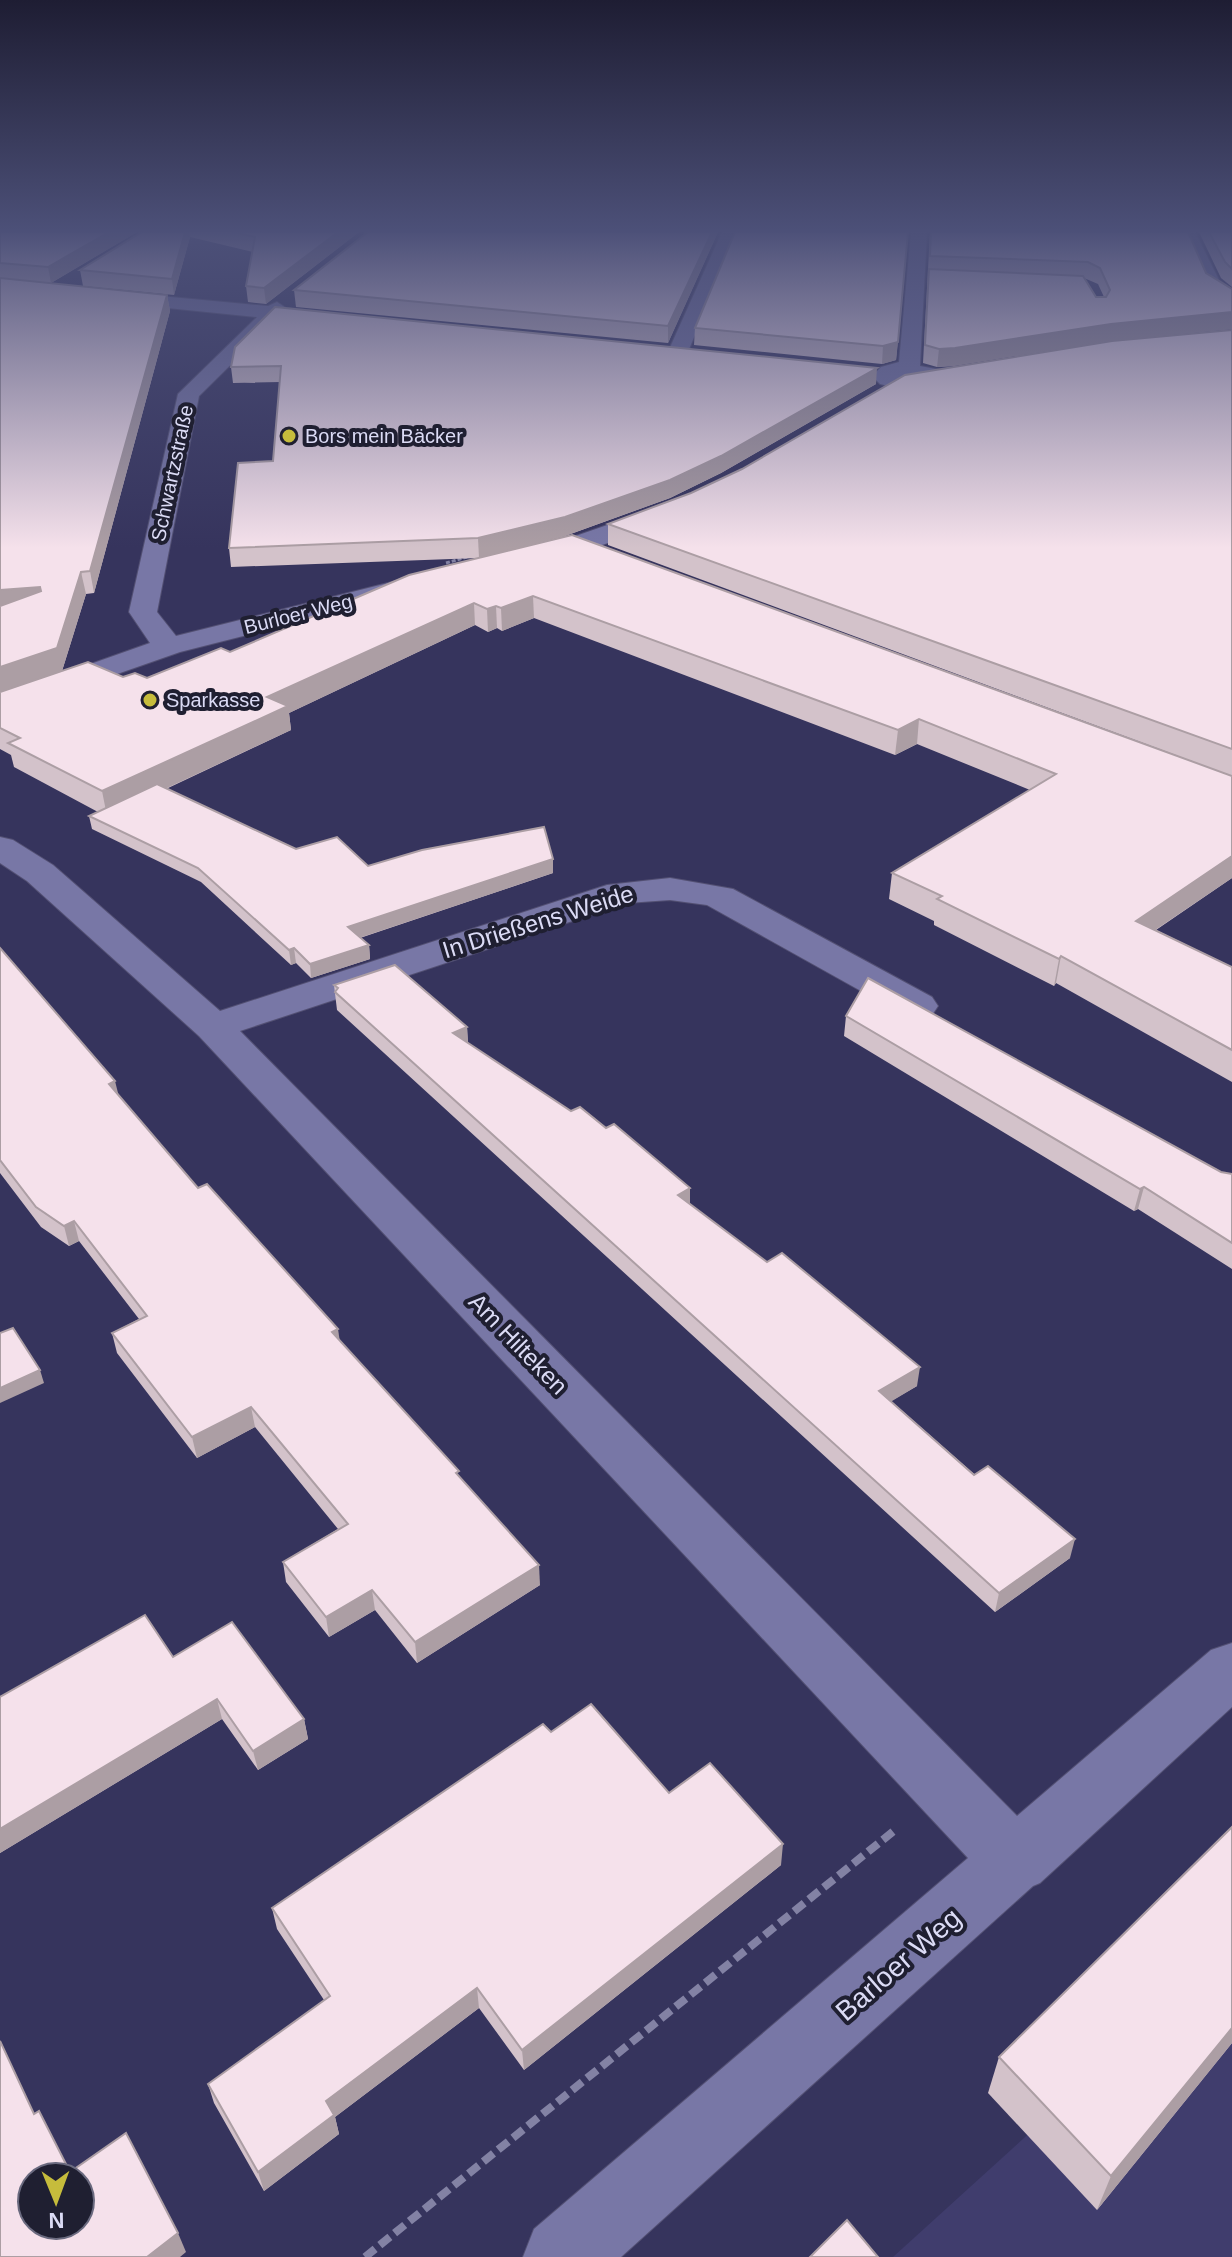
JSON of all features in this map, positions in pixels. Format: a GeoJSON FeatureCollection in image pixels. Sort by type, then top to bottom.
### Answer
{"type":"FeatureCollection","features":[{"type":"Feature","properties":{"kind":"street","name":"Schwartzstraße"},"geometry":{"type":"LineString","coordinates":[[170,646],[156,633],[143,612],[189,394],[246,337]]}},
{"type":"Feature","properties":{"kind":"street"},"geometry":{"type":"LineString","coordinates":[[677,354],[684,337]]}},
{"type":"Feature","properties":{"kind":"street"},"geometry":{"type":"LineString","coordinates":[[873,398],[889,374],[897,337]]}},
{"type":"Feature","properties":{"kind":"street"},"geometry":{"type":"LineString","coordinates":[[889,374],[933,376],[1004,367]]}},
{"type":"Feature","properties":{"kind":"street"},"geometry":{"type":"LineString","coordinates":[[499,564],[575,545],[680,506]]}},
{"type":"Feature","properties":{"kind":"street"},"geometry":{"type":"LineString","coordinates":[[575,545],[624,563]]}},
{"type":"Feature","properties":{"kind":"street","name":"Burloer Weg"},"geometry":{"type":"LineString","coordinates":[[0,706],[170,646],[440,571]]}},
{"type":"Feature","properties":{"kind":"street","name":"Am Hilteken"},"geometry":{"type":"LineString","coordinates":[[0,848],[40,873],[213,1027],[1016,1861]]}},
{"type":"Feature","properties":{"kind":"street","name":"In Drießens Weide"},"geometry":{"type":"LineString","coordinates":[[213,1027],[620,893],[654,886],[688,888],[720,897],[955,1027]]}},
{"type":"Feature","properties":{"kind":"street","name":"Barloer Weg"},"geometry":{"type":"LineString","coordinates":[[562,2257],[1232,1669]]}},
{"type":"Feature","properties":{"kind":"path"},"geometry":{"type":"LineString","coordinates":[[440,571],[472,556]]}},
{"type":"Feature","properties":{"kind":"path"},"geometry":{"type":"LineString","coordinates":[[365,2257],[946,1789]]}},
{"type":"Feature","properties":{"kind":"shaded area"},"geometry":{"type":"Polygon","coordinates":[[[1232,1949],[1232,2257],[893,2257],[1232,1949]]]}},
{"type":"Feature","properties":{"kind":"building"},"geometry":{"type":"Polygon","coordinates":[[[0,337],[155,337],[90,571],[81,572],[57,648],[0,667],[0,606],[41,591],[40,587],[0,590],[0,337]]]}},
{"type":"Feature","properties":{"kind":"building"},"geometry":{"type":"Polygon","coordinates":[[[245,337],[574,337],[877,368],[721,456],[670,480],[565,517],[478,538],[229,548],[238,463],[273,461],[281,366],[231,367],[235,347],[245,337]]]}},
{"type":"Feature","properties":{"kind":"building"},"geometry":{"type":"Polygon","coordinates":[[[792,337],[898,337],[898,342],[883,346],[792,337]]]}},
{"type":"Feature","properties":{"kind":"building"},"geometry":{"type":"Polygon","coordinates":[[[925,337],[1024,337],[955,348],[939,349],[925,345],[925,337]]]}},
{"type":"Feature","properties":{"kind":"building"},"geometry":{"type":"Polygon","coordinates":[[[1152,337],[1232,337],[1232,749],[608,524],[691,493],[742,469],[905,375],[1112,341],[1152,337]]]}},
{"type":"Feature","properties":{"kind":"building"},"geometry":{"type":"Polygon","coordinates":[[[572,535],[1232,776],[1232,856],[1136,921],[1232,967],[1232,1050],[1061,956],[1059,959],[937,899],[942,896],[892,873],[1056,774],[919,719],[898,730],[533,596],[501,608],[487,609],[474,603],[267,697],[288,706],[102,791],[8,743],[20,738],[0,728],[0,692],[88,662],[123,677],[135,673],[147,678],[221,648],[230,652],[409,575],[572,535]]]}},
{"type":"Feature","properties":{"kind":"building"},"geometry":{"type":"Polygon","coordinates":[[[157,784],[296,849],[337,837],[368,866],[422,850],[544,827],[553,859],[348,927],[369,945],[310,964],[294,948],[289,950],[198,868],[89,816],[157,784]]]}},
{"type":"Feature","properties":{"kind":"building"},"geometry":{"type":"Polygon","coordinates":[[[0,948],[115,1081],[109,1084],[198,1188],[207,1184],[338,1329],[332,1332],[459,1471],[456,1473],[539,1565],[415,1642],[372,1590],[326,1617],[283,1562],[348,1524],[251,1407],[192,1437],[112,1333],[147,1316],[74,1221],[64,1226],[36,1207],[0,1160],[0,948]]]}},
{"type":"Feature","properties":{"kind":"building"},"geometry":{"type":"Polygon","coordinates":[[[395,965],[467,1027],[453,1033],[571,1111],[580,1107],[606,1128],[614,1124],[690,1188],[678,1195],[767,1262],[782,1253],[920,1367],[879,1391],[974,1475],[988,1466],[1075,1539],[999,1593],[335,992],[338,988],[334,985],[395,965]]]}},
{"type":"Feature","properties":{"kind":"building"},"geometry":{"type":"Polygon","coordinates":[[[868,978],[1221,1172],[1232,1174],[1232,1243],[1144,1187],[1140,1189],[846,1016],[868,978]]]}},
{"type":"Feature","properties":{"kind":"building"},"geometry":{"type":"Polygon","coordinates":[[[13,1328],[40,1370],[0,1388],[0,1333],[13,1328]]]}},
{"type":"Feature","properties":{"kind":"building"},"geometry":{"type":"Polygon","coordinates":[[[145,1615],[173,1657],[232,1622],[304,1719],[253,1751],[217,1699],[0,1829],[0,1697],[145,1615]]]}},
{"type":"Feature","properties":{"kind":"building"},"geometry":{"type":"Polygon","coordinates":[[[591,1704],[669,1793],[710,1763],[783,1844],[522,2050],[477,1988],[326,2101],[334,2115],[258,2172],[208,2084],[330,1996],[272,1908],[543,1724],[551,1732],[591,1704]]]}},
{"type":"Feature","properties":{"kind":"building"},"geometry":{"type":"Polygon","coordinates":[[[1232,1827],[1232,2028],[1111,2176],[999,2057],[1232,1827]]]}},
{"type":"Feature","properties":{"kind":"building"},"geometry":{"type":"Polygon","coordinates":[[[0,2041],[34,2114],[39,2111],[64,2161],[16,2161],[16,2241],[96,2241],[96,2161],[86,2161],[126,2133],[178,2233],[147,2257],[0,2257],[0,2041]]]}},
{"type":"Feature","properties":{"kind":"building"},"geometry":{"type":"Polygon","coordinates":[[[847,2220],[878,2257],[810,2257],[847,2220]]]}},
{"type":"Feature","properties":{"kind":"place","name":"Bors mein Bäcker"},"geometry":{"type":"Point","coordinates":[289,436]}},
{"type":"Feature","properties":{"kind":"place","name":"Sparkasse"},"geometry":{"type":"Point","coordinates":[150,700]}}]}
